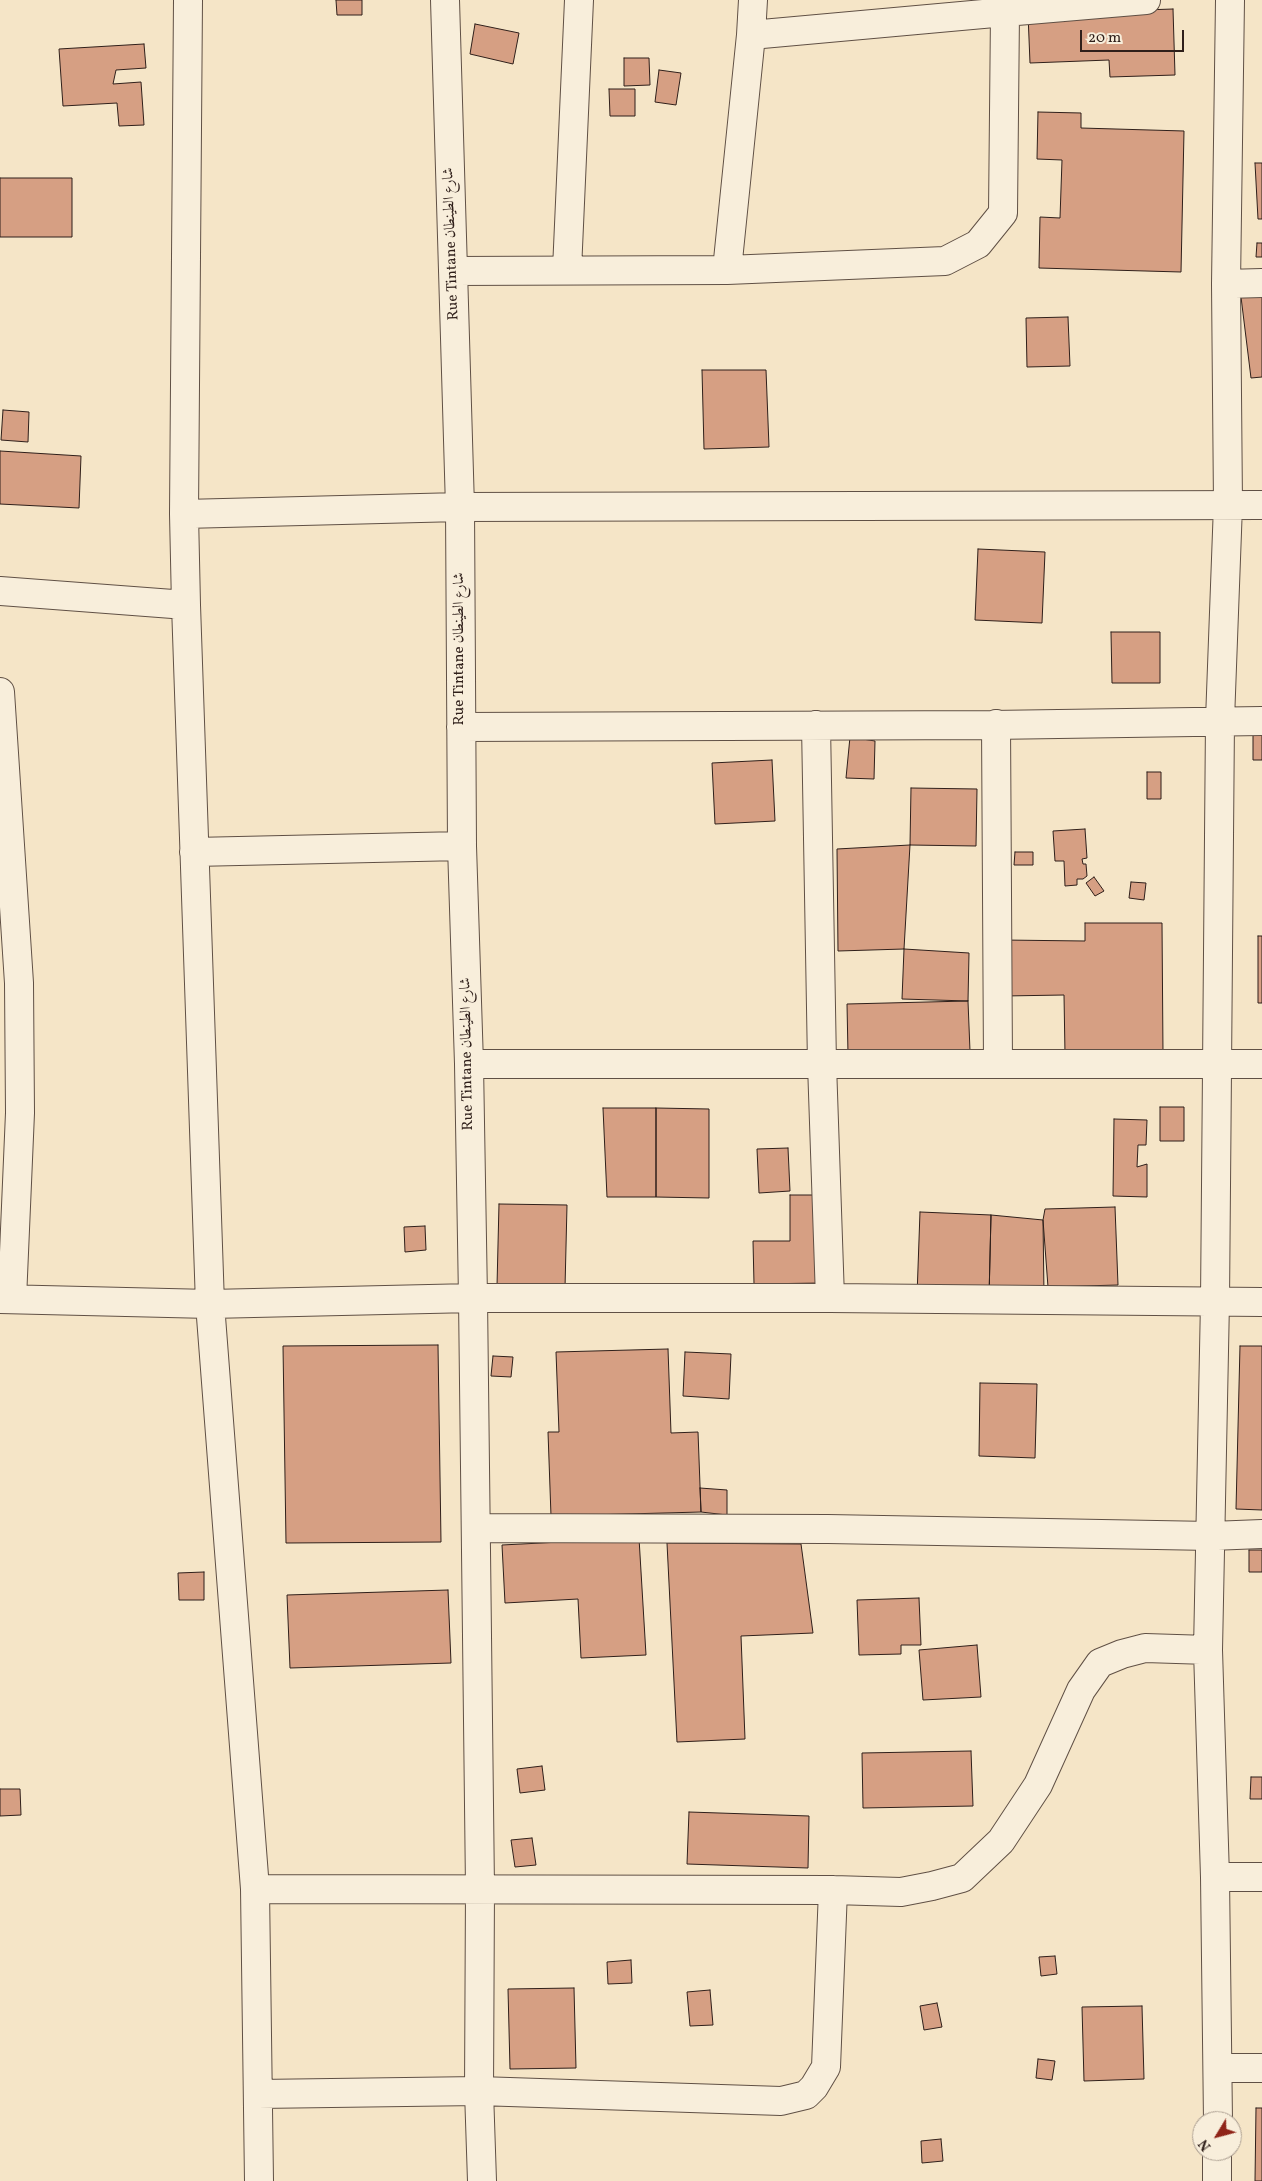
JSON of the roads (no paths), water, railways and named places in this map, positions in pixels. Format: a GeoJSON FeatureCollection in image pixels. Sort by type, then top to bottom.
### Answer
{"type":"FeatureCollection","features":[{"type":"Feature","properties":{"kind":"street"},"geometry":{"type":"LineString","coordinates":[[188,0],[184,514],[194,852],[210,1304],[255,1889],[259,2181]]}},
{"type":"Feature","properties":{"kind":"street","name":"Rue Tintane شارع الطينطان"},"geometry":{"type":"LineString","coordinates":[[445,0],[460,507],[462,846],[469,1064],[473,1298],[480,1889],[479,2091],[482,2181]]}},
{"type":"Feature","properties":{"kind":"street"},"geometry":{"type":"LineString","coordinates":[[567,270],[580,0]]}},
{"type":"Feature","properties":{"kind":"street"},"geometry":{"type":"LineString","coordinates":[[727,270],[753,0]]}},
{"type":"Feature","properties":{"kind":"street"},"geometry":{"type":"LineString","coordinates":[[751,35],[949,9],[1006,12],[1146,0]]}},
{"type":"Feature","properties":{"kind":"street"},"geometry":{"type":"LineString","coordinates":[[1218,2111],[1215,1877],[1208,1650],[1215,1301],[1220,720],[1228,505],[1226,284],[1230,0]]}},
{"type":"Feature","properties":{"kind":"street"},"geometry":{"type":"LineString","coordinates":[[453,271],[727,270],[945,261],[978,244],[1004,214],[1006,12]]}},
{"type":"Feature","properties":{"kind":"street"},"geometry":{"type":"LineString","coordinates":[[1226,284],[1262,283]]}},
{"type":"Feature","properties":{"kind":"street"},"geometry":{"type":"LineString","coordinates":[[184,514],[460,507],[1262,505]]}},
{"type":"Feature","properties":{"kind":"street"},"geometry":{"type":"LineString","coordinates":[[0,591],[186,605]]}},
{"type":"Feature","properties":{"kind":"street"},"geometry":{"type":"LineString","coordinates":[[0,692],[4,808],[19,983],[10,1095],[6,1299],[210,1304],[473,1298],[830,1298],[1262,1302]]}},
{"type":"Feature","properties":{"kind":"street"},"geometry":{"type":"LineString","coordinates":[[461,727],[1262,721]]}},
{"type":"Feature","properties":{"kind":"street"},"geometry":{"type":"LineString","coordinates":[[816,724],[822,1064],[830,1298]]}},
{"type":"Feature","properties":{"kind":"street"},"geometry":{"type":"LineString","coordinates":[[996,724],[998,1064]]}},
{"type":"Feature","properties":{"kind":"street"},"geometry":{"type":"LineString","coordinates":[[194,852],[462,846]]}},
{"type":"Feature","properties":{"kind":"street"},"geometry":{"type":"LineString","coordinates":[[469,1064],[1262,1064]]}},
{"type":"Feature","properties":{"kind":"street"},"geometry":{"type":"LineString","coordinates":[[476,1528],[828,1529],[1211,1536],[1262,1534]]}},
{"type":"Feature","properties":{"kind":"street"},"geometry":{"type":"LineString","coordinates":[[255,1889],[833,1890],[901,1892],[962,1878],[1000,1841],[1038,1785],[1081,1690],[1100,1662],[1145,1648],[1208,1650]]}},
{"type":"Feature","properties":{"kind":"street"},"geometry":{"type":"LineString","coordinates":[[1215,1877],[1262,1877]]}},
{"type":"Feature","properties":{"kind":"street"},"geometry":{"type":"LineString","coordinates":[[258,2094],[479,2091],[781,2101],[806,2095],[814,2087],[826,2067],[833,1890]]}},
{"type":"Feature","properties":{"kind":"street"},"geometry":{"type":"LineString","coordinates":[[1218,2068],[1262,2068]]}},
{"type":"Feature","properties":{"kind":"street"},"geometry":{"type":"LineString","coordinates":[[1217,2161],[1217,2181]]}}]}
